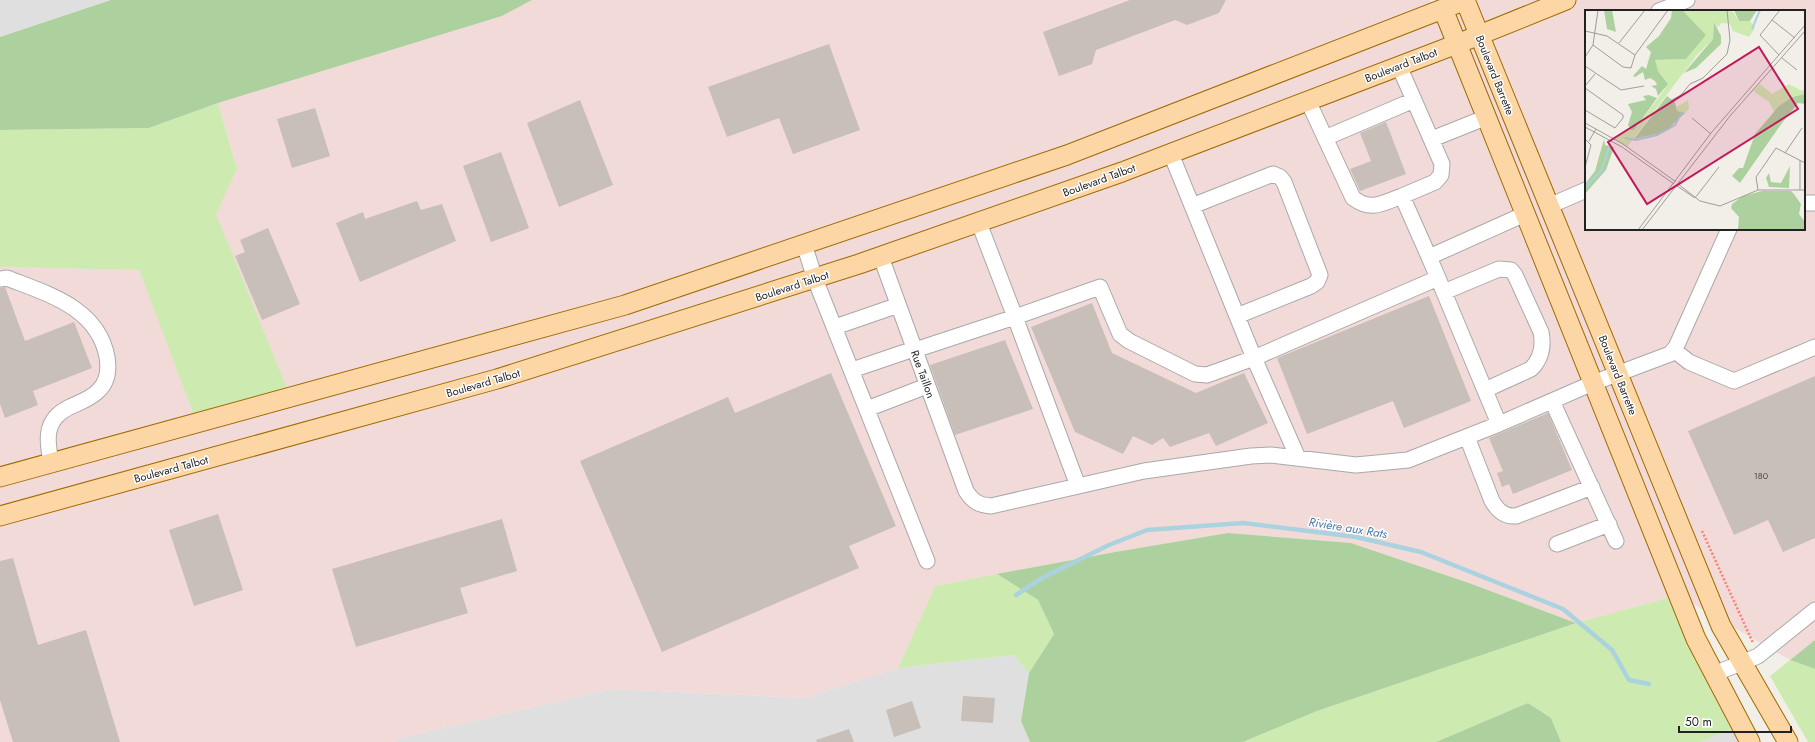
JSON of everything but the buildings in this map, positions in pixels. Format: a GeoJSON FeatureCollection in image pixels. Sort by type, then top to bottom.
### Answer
{"type":"FeatureCollection","features":[{"type":"Feature","properties":{"kind":"main road","name":"Boulevard Barrette"},"geometry":{"type":"LineString","coordinates":[[1466,0],[1721,626],[1788,742]]}},
{"type":"Feature","properties":{"kind":"main road"},"geometry":{"type":"LineString","coordinates":[[0,477],[625,305],[1067,155],[1441,5],[1466,0]]}},
{"type":"Feature","properties":{"kind":"main road","name":"Boulevard Talbot"},"geometry":{"type":"LineString","coordinates":[[0,516],[497,380],[815,279],[1171,154],[1458,44],[1566,0]]}},
{"type":"Feature","properties":{"kind":"main road","name":"Boulevard Barrette"},"geometry":{"type":"LineString","coordinates":[[1441,5],[1458,44],[1696,639],[1750,742]]}},
{"type":"Feature","properties":{"kind":"street"},"geometry":{"type":"LineString","coordinates":[[1662,10],[1687,0]]}},
{"type":"Feature","properties":{"kind":"street"},"geometry":{"type":"LineString","coordinates":[[1308,101],[1353,198],[1363,205],[1373,206],[1402,196],[1435,182],[1441,175],[1442,164],[1399,66]]}},
{"type":"Feature","properties":{"kind":"street"},"geometry":{"type":"LineString","coordinates":[[1325,138],[1414,100]]}},
{"type":"Feature","properties":{"kind":"street"},"geometry":{"type":"LineString","coordinates":[[1432,140],[1487,117]]}},
{"type":"Feature","properties":{"kind":"street"},"geometry":{"type":"LineString","coordinates":[[1171,154],[1254,358],[1298,458]]}},
{"type":"Feature","properties":{"kind":"street"},"geometry":{"type":"LineString","coordinates":[[1192,206],[1273,174],[1280,177],[1284,182],[1320,275],[1317,282],[1311,286],[1237,316]]}},
{"type":"Feature","properties":{"kind":"street"},"geometry":{"type":"LineString","coordinates":[[1549,206],[1585,190]]}},
{"type":"Feature","properties":{"kind":"street"},"geometry":{"type":"LineString","coordinates":[[1402,196],[1499,424]]}},
{"type":"Feature","properties":{"kind":"street"},"geometry":{"type":"LineString","coordinates":[[1429,257],[1526,214]]}},
{"type":"Feature","properties":{"kind":"street"},"geometry":{"type":"LineString","coordinates":[[979,222],[1078,486],[1144,471],[1251,456],[1271,455],[1356,465],[1408,460],[1499,424],[1593,383],[1670,354],[1674,350],[1729,230]]}},
{"type":"Feature","properties":{"kind":"street"},"geometry":{"type":"LineString","coordinates":[[804,244],[815,279],[927,561]]}},
{"type":"Feature","properties":{"kind":"street","name":"Rue Taillon"},"geometry":{"type":"LineString","coordinates":[[881,257],[910,351],[966,491],[972,499],[980,505],[991,506],[1078,486]]}},
{"type":"Feature","properties":{"kind":"street"},"geometry":{"type":"LineString","coordinates":[[1444,292],[1499,269],[1511,270],[1515,275],[1541,332],[1543,340],[1541,355],[1536,364],[1531,369],[1485,390]]}},
{"type":"Feature","properties":{"kind":"street"},"geometry":{"type":"LineString","coordinates":[[0,278],[7,278],[55,297],[80,312],[96,328],[105,347],[109,368],[106,380],[99,391],[58,414],[50,426],[48,439],[51,463]]}},
{"type":"Feature","properties":{"kind":"street"},"geometry":{"type":"LineString","coordinates":[[852,370],[1015,317],[1100,287],[1120,334],[1129,341],[1196,374],[1207,375],[1254,358],[1438,278]]}},
{"type":"Feature","properties":{"kind":"street"},"geometry":{"type":"LineString","coordinates":[[835,327],[890,308]]}},
{"type":"Feature","properties":{"kind":"street"},"geometry":{"type":"LineString","coordinates":[[1674,350],[1689,362],[1734,381],[1815,347]]}},
{"type":"Feature","properties":{"kind":"street"},"geometry":{"type":"LineString","coordinates":[[867,408],[919,389]]}},
{"type":"Feature","properties":{"kind":"street"},"geometry":{"type":"LineString","coordinates":[[1552,401],[1616,541]]}},
{"type":"Feature","properties":{"kind":"street"},"geometry":{"type":"LineString","coordinates":[[1466,437],[1492,501],[1496,507],[1506,515],[1516,516],[1592,487]]}},
{"type":"Feature","properties":{"kind":"street"},"geometry":{"type":"LineString","coordinates":[[1557,544],[1609,524]]}},
{"type":"Feature","properties":{"kind":"street"},"geometry":{"type":"LineString","coordinates":[[1714,674],[1758,656],[1815,610]]}},
{"type":"Feature","properties":{"kind":"shaded area"},"geometry":{"type":"Polygon","coordinates":[[[0,0],[111,0],[0,37],[0,0]]]}},
{"type":"Feature","properties":{"kind":"shaded area"},"geometry":{"type":"Polygon","coordinates":[[[532,0],[1430,0],[1433,7],[1443,0],[1815,0],[1815,640],[1790,660],[1678,595],[1576,623],[1469,583],[1351,543],[1228,533],[1115,552],[935,586],[898,668],[806,698],[612,689],[404,737],[392,742],[0,742],[0,267],[139,270],[196,421],[291,398],[215,214],[237,169],[218,103],[502,16],[532,0]]]}},
{"type":"Feature","properties":{"kind":"shaded area"},"geometry":{"type":"Polygon","coordinates":[[[1014,655],[1029,673],[1021,721],[1030,742],[392,742],[404,737],[612,689],[806,698],[898,668],[1014,655]]]}},
{"type":"Feature","properties":{"kind":"shaded area"},"geometry":{"type":"Polygon","coordinates":[[[1741,726],[1750,742],[1700,742],[1741,726]]]}},
{"type":"Feature","properties":{"kind":"green space"},"geometry":{"type":"Polygon","coordinates":[[[111,0],[532,0],[502,16],[218,103],[149,128],[0,130],[0,37],[111,0]]]}},
{"type":"Feature","properties":{"kind":"green space"},"geometry":{"type":"Polygon","coordinates":[[[218,103],[237,169],[216,214],[291,398],[196,421],[139,270],[0,267],[0,130],[149,128],[218,103]]]}},
{"type":"Feature","properties":{"kind":"green space"},"geometry":{"type":"Polygon","coordinates":[[[1228,533],[1351,543],[1469,583],[1576,623],[1317,711],[1243,742],[1030,742],[1021,721],[1029,673],[1054,634],[1038,600],[997,574],[1228,533]]]}},
{"type":"Feature","properties":{"kind":"green space"},"geometry":{"type":"Polygon","coordinates":[[[997,574],[1038,600],[1054,634],[1029,673],[1014,655],[898,668],[935,586],[997,574]]]}},
{"type":"Feature","properties":{"kind":"green space"},"geometry":{"type":"Polygon","coordinates":[[[1678,595],[1741,726],[1700,742],[1561,742],[1551,718],[1528,703],[1436,742],[1243,742],[1317,711],[1576,623],[1678,595]]]}},
{"type":"Feature","properties":{"kind":"green space"},"geometry":{"type":"Polygon","coordinates":[[[1815,640],[1815,669],[1790,660],[1815,640]]]}},
{"type":"Feature","properties":{"kind":"green space"},"geometry":{"type":"Polygon","coordinates":[[[1790,660],[1815,669],[1815,742],[1808,742],[1770,676],[1790,660]]]}},
{"type":"Feature","properties":{"kind":"green space"},"geometry":{"type":"Polygon","coordinates":[[[1528,703],[1551,718],[1561,742],[1436,742],[1528,703]]]}},
{"type":"Feature","properties":{"kind":"waterway","name":"Rivière aux Rats"},"geometry":{"type":"LineString","coordinates":[[1016,595],[1042,578],[1109,545],[1147,530],[1243,523],[1356,537],[1421,552],[1563,609],[1612,650],[1629,680],[1649,684]]}}]}
